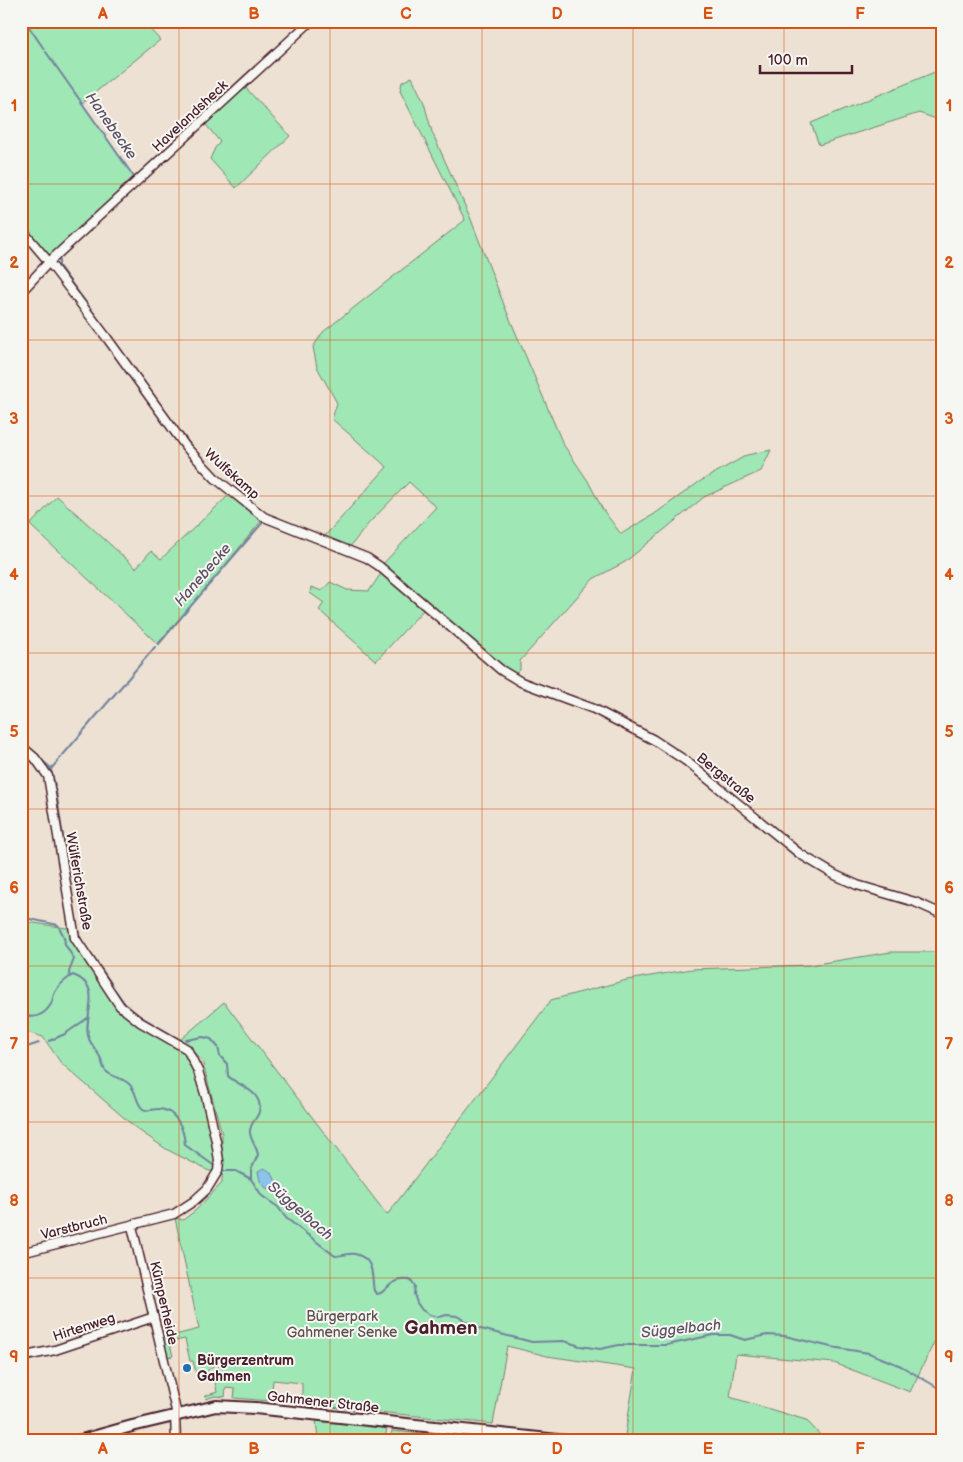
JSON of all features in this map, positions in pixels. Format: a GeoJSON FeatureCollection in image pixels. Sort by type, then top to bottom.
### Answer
{"type":"FeatureCollection","features":[{"type":"Feature","properties":{"kind":"main road","name":"Gahmener Straße"},"geometry":{"type":"LineString","coordinates":[[78,1441],[216,1406],[476,1436],[567,1441]]}},
{"type":"Feature","properties":{"kind":"street","name":"Havelandsheck"},"geometry":{"type":"LineString","coordinates":[[21,292],[49,262],[310,21]]}},
{"type":"Feature","properties":{"kind":"street","name":"Wulfskamp"},"geometry":{"type":"LineString","coordinates":[[21,229],[49,262],[186,447],[215,478],[264,517],[366,558],[379,566],[492,662]]}},
{"type":"Feature","properties":{"kind":"street","name":"Bergstraße"},"geometry":{"type":"LineString","coordinates":[[492,662],[521,682],[594,709],[654,740],[686,761],[800,854],[835,875],[857,885],[915,902],[942,914]]}},
{"type":"Feature","properties":{"kind":"street","name":"Wülferichstraße"},"geometry":{"type":"LineString","coordinates":[[21,746],[35,758],[48,776],[75,938],[120,1006],[140,1022],[187,1049],[192,1056],[208,1106],[219,1161],[218,1171],[214,1180],[207,1189],[182,1210],[132,1226]]}},
{"type":"Feature","properties":{"kind":"street","name":"Varstbruch"},"geometry":{"type":"LineString","coordinates":[[21,1253],[132,1226]]}},
{"type":"Feature","properties":{"kind":"street","name":"Kümperheide"},"geometry":{"type":"LineString","coordinates":[[132,1226],[176,1415],[176,1441]]}},
{"type":"Feature","properties":{"kind":"street","name":"Hirtenweg"},"geometry":{"type":"LineString","coordinates":[[21,1357],[55,1350],[154,1317]]}},
{"type":"Feature","properties":{"kind":"green space"},"geometry":{"type":"Polygon","coordinates":[[[21,21],[151,21],[147,26],[160,40],[82,103],[137,181],[50,258],[21,224],[21,21]]]}},
{"type":"Feature","properties":{"kind":"green space"},"geometry":{"type":"Polygon","coordinates":[[[942,69],[942,121],[919,113],[819,145],[811,123],[942,69]]]}},
{"type":"Feature","properties":{"kind":"green space"},"geometry":{"type":"Polygon","coordinates":[[[412,77],[424,103],[432,132],[470,217],[504,305],[563,444],[588,481],[603,510],[621,534],[653,515],[699,482],[747,455],[771,450],[761,471],[704,497],[625,562],[593,579],[520,661],[520,670],[513,676],[382,565],[436,507],[409,482],[369,523],[349,548],[323,538],[387,467],[332,419],[337,403],[317,367],[313,347],[323,332],[465,220],[400,91],[402,82],[412,77]]]}},
{"type":"Feature","properties":{"kind":"green space"},"geometry":{"type":"Polygon","coordinates":[[[243,85],[290,136],[236,188],[210,159],[220,142],[203,121],[243,85]]]}},
{"type":"Feature","properties":{"kind":"green space"},"geometry":{"type":"Polygon","coordinates":[[[230,494],[263,519],[159,645],[30,525],[57,496],[136,568],[151,551],[161,559],[230,494]]]}},
{"type":"Feature","properties":{"kind":"green space"},"geometry":{"type":"Polygon","coordinates":[[[382,572],[425,608],[376,661],[319,610],[324,603],[310,593],[311,587],[322,591],[330,582],[347,590],[369,591],[382,572]]]}},
{"type":"Feature","properties":{"kind":"green space"},"geometry":{"type":"Polygon","coordinates":[[[21,921],[66,928],[72,927],[120,1006],[193,1058],[206,1097],[217,1160],[215,1171],[209,1171],[166,1149],[137,1129],[61,1063],[43,1037],[21,1028],[21,921]]]}},
{"type":"Feature","properties":{"kind":"green space","name":"Bürgerpark Gahmener Senke"},"geometry":{"type":"Polygon","coordinates":[[[891,952],[942,952],[942,1326],[910,1392],[834,1363],[736,1354],[730,1397],[806,1420],[826,1441],[624,1441],[636,1369],[547,1356],[507,1346],[493,1424],[302,1404],[302,1383],[273,1380],[271,1401],[234,1398],[235,1389],[226,1388],[225,1397],[215,1396],[206,1399],[205,1396],[217,1392],[214,1377],[208,1378],[206,1376],[226,1359],[225,1356],[205,1373],[197,1377],[193,1361],[190,1361],[185,1339],[175,1341],[175,1343],[170,1345],[173,1356],[168,1357],[163,1338],[199,1329],[175,1218],[183,1220],[196,1210],[222,1183],[222,1134],[202,1060],[180,1040],[224,1002],[387,1215],[551,1000],[627,980],[692,969],[810,965],[891,952]]]}},
{"type":"Feature","properties":{"kind":"green space"},"geometry":{"type":"Polygon","coordinates":[[[316,1419],[387,1427],[385,1440],[318,1441],[316,1419]]]}},
{"type":"Feature","properties":{"kind":"green space"},"geometry":{"type":"Polygon","coordinates":[[[392,1431],[473,1439],[473,1441],[389,1441],[392,1431]]]}},
{"type":"Feature","properties":{"kind":"water"},"geometry":{"type":"Polygon","coordinates":[[[264,1168],[274,1177],[276,1186],[272,1189],[266,1188],[260,1181],[258,1171],[264,1168]]]}},
{"type":"Feature","properties":{"kind":"waterway","name":"Hanebecke"},"geometry":{"type":"LineString","coordinates":[[25,21],[44,49]]}},
{"type":"Feature","properties":{"kind":"waterway","name":"Hanebecke"},"geometry":{"type":"LineString","coordinates":[[46,52],[134,177],[103,207]]}},
{"type":"Feature","properties":{"kind":"waterway","name":"Hanebecke"},"geometry":{"type":"LineString","coordinates":[[54,252],[99,210]]}},
{"type":"Feature","properties":{"kind":"waterway","name":"Hanebecke"},"geometry":{"type":"LineString","coordinates":[[59,257],[59,266],[116,343]]}},
{"type":"Feature","properties":{"kind":"waterway","name":"Hanebecke"},"geometry":{"type":"LineString","coordinates":[[119,348],[145,383]]}},
{"type":"Feature","properties":{"kind":"waterway","name":"Hanebecke"},"geometry":{"type":"LineString","coordinates":[[148,387],[161,406]]}},
{"type":"Feature","properties":{"kind":"waterway","name":"Hanebecke"},"geometry":{"type":"LineString","coordinates":[[179,431],[192,447]]}},
{"type":"Feature","properties":{"kind":"waterway","name":"Hanebecke"},"geometry":{"type":"LineString","coordinates":[[215,473],[229,484]]}},
{"type":"Feature","properties":{"kind":"waterway","name":"Hanebecke"},"geometry":{"type":"LineString","coordinates":[[159,643],[264,521]]}},
{"type":"Feature","properties":{"kind":"waterway","name":"Hanebecke"},"geometry":{"type":"LineString","coordinates":[[51,769],[155,647]]}},
{"type":"Feature","properties":{"kind":"waterway","name":"Hanebecke"},"geometry":{"type":"LineString","coordinates":[[39,758],[50,767],[55,785]]}},
{"type":"Feature","properties":{"kind":"waterway"},"geometry":{"type":"LineString","coordinates":[[56,791],[72,897]]}},
{"type":"Feature","properties":{"kind":"waterway"},"geometry":{"type":"LineString","coordinates":[[21,917],[58,925],[65,944],[74,959],[69,972],[70,977]]}},
{"type":"Feature","properties":{"kind":"waterway"},"geometry":{"type":"LineString","coordinates":[[77,930],[82,941],[111,983]]}},
{"type":"Feature","properties":{"kind":"waterway","name":"Süggelbach"},"geometry":{"type":"LineString","coordinates":[[21,1012],[33,1017],[38,1016],[45,1012],[52,1002],[55,992],[65,980],[73,975],[83,980],[88,987],[90,995],[87,1031],[89,1039],[100,1056],[105,1070],[131,1086],[143,1109],[158,1109],[170,1112],[181,1127],[185,1145],[216,1167]]}},
{"type":"Feature","properties":{"kind":"waterway"},"geometry":{"type":"LineString","coordinates":[[115,990],[128,1008]]}},
{"type":"Feature","properties":{"kind":"waterway"},"geometry":{"type":"LineString","coordinates":[[136,1014],[181,1040]]}},
{"type":"Feature","properties":{"kind":"waterway"},"geometry":{"type":"LineString","coordinates":[[49,1041],[65,1034],[89,1017]]}},
{"type":"Feature","properties":{"kind":"waterway"},"geometry":{"type":"LineString","coordinates":[[186,1040],[203,1037],[211,1039],[218,1047],[220,1056],[227,1064],[228,1076],[249,1090],[258,1099],[260,1105],[259,1112],[250,1130],[258,1155],[251,1170],[251,1179]]}},
{"type":"Feature","properties":{"kind":"waterway"},"geometry":{"type":"LineString","coordinates":[[21,1049],[39,1043]]}},
{"type":"Feature","properties":{"kind":"waterway","name":"Süggelbach"},"geometry":{"type":"LineString","coordinates":[[220,1169],[236,1171],[251,1179],[262,1196],[278,1207],[286,1218],[335,1256],[350,1254],[362,1256],[371,1269],[374,1291],[377,1294],[397,1281],[410,1280],[415,1286],[414,1294],[417,1303],[422,1310],[430,1315],[438,1317],[447,1315],[457,1316],[477,1328],[532,1342],[564,1341],[600,1349],[619,1345],[667,1345],[713,1335],[730,1335],[745,1340],[767,1335],[785,1336],[831,1347],[869,1353],[901,1366],[942,1390]]}},
{"type":"Feature","properties":{"kind":"place","name":"Bürgerzentrum Gahmen"},"geometry":{"type":"Point","coordinates":[187,1368]}},
{"type":"Feature","properties":{"kind":"district","name":"Gahmen"},"geometry":{"type":"Point","coordinates":[441,1328]}}]}
